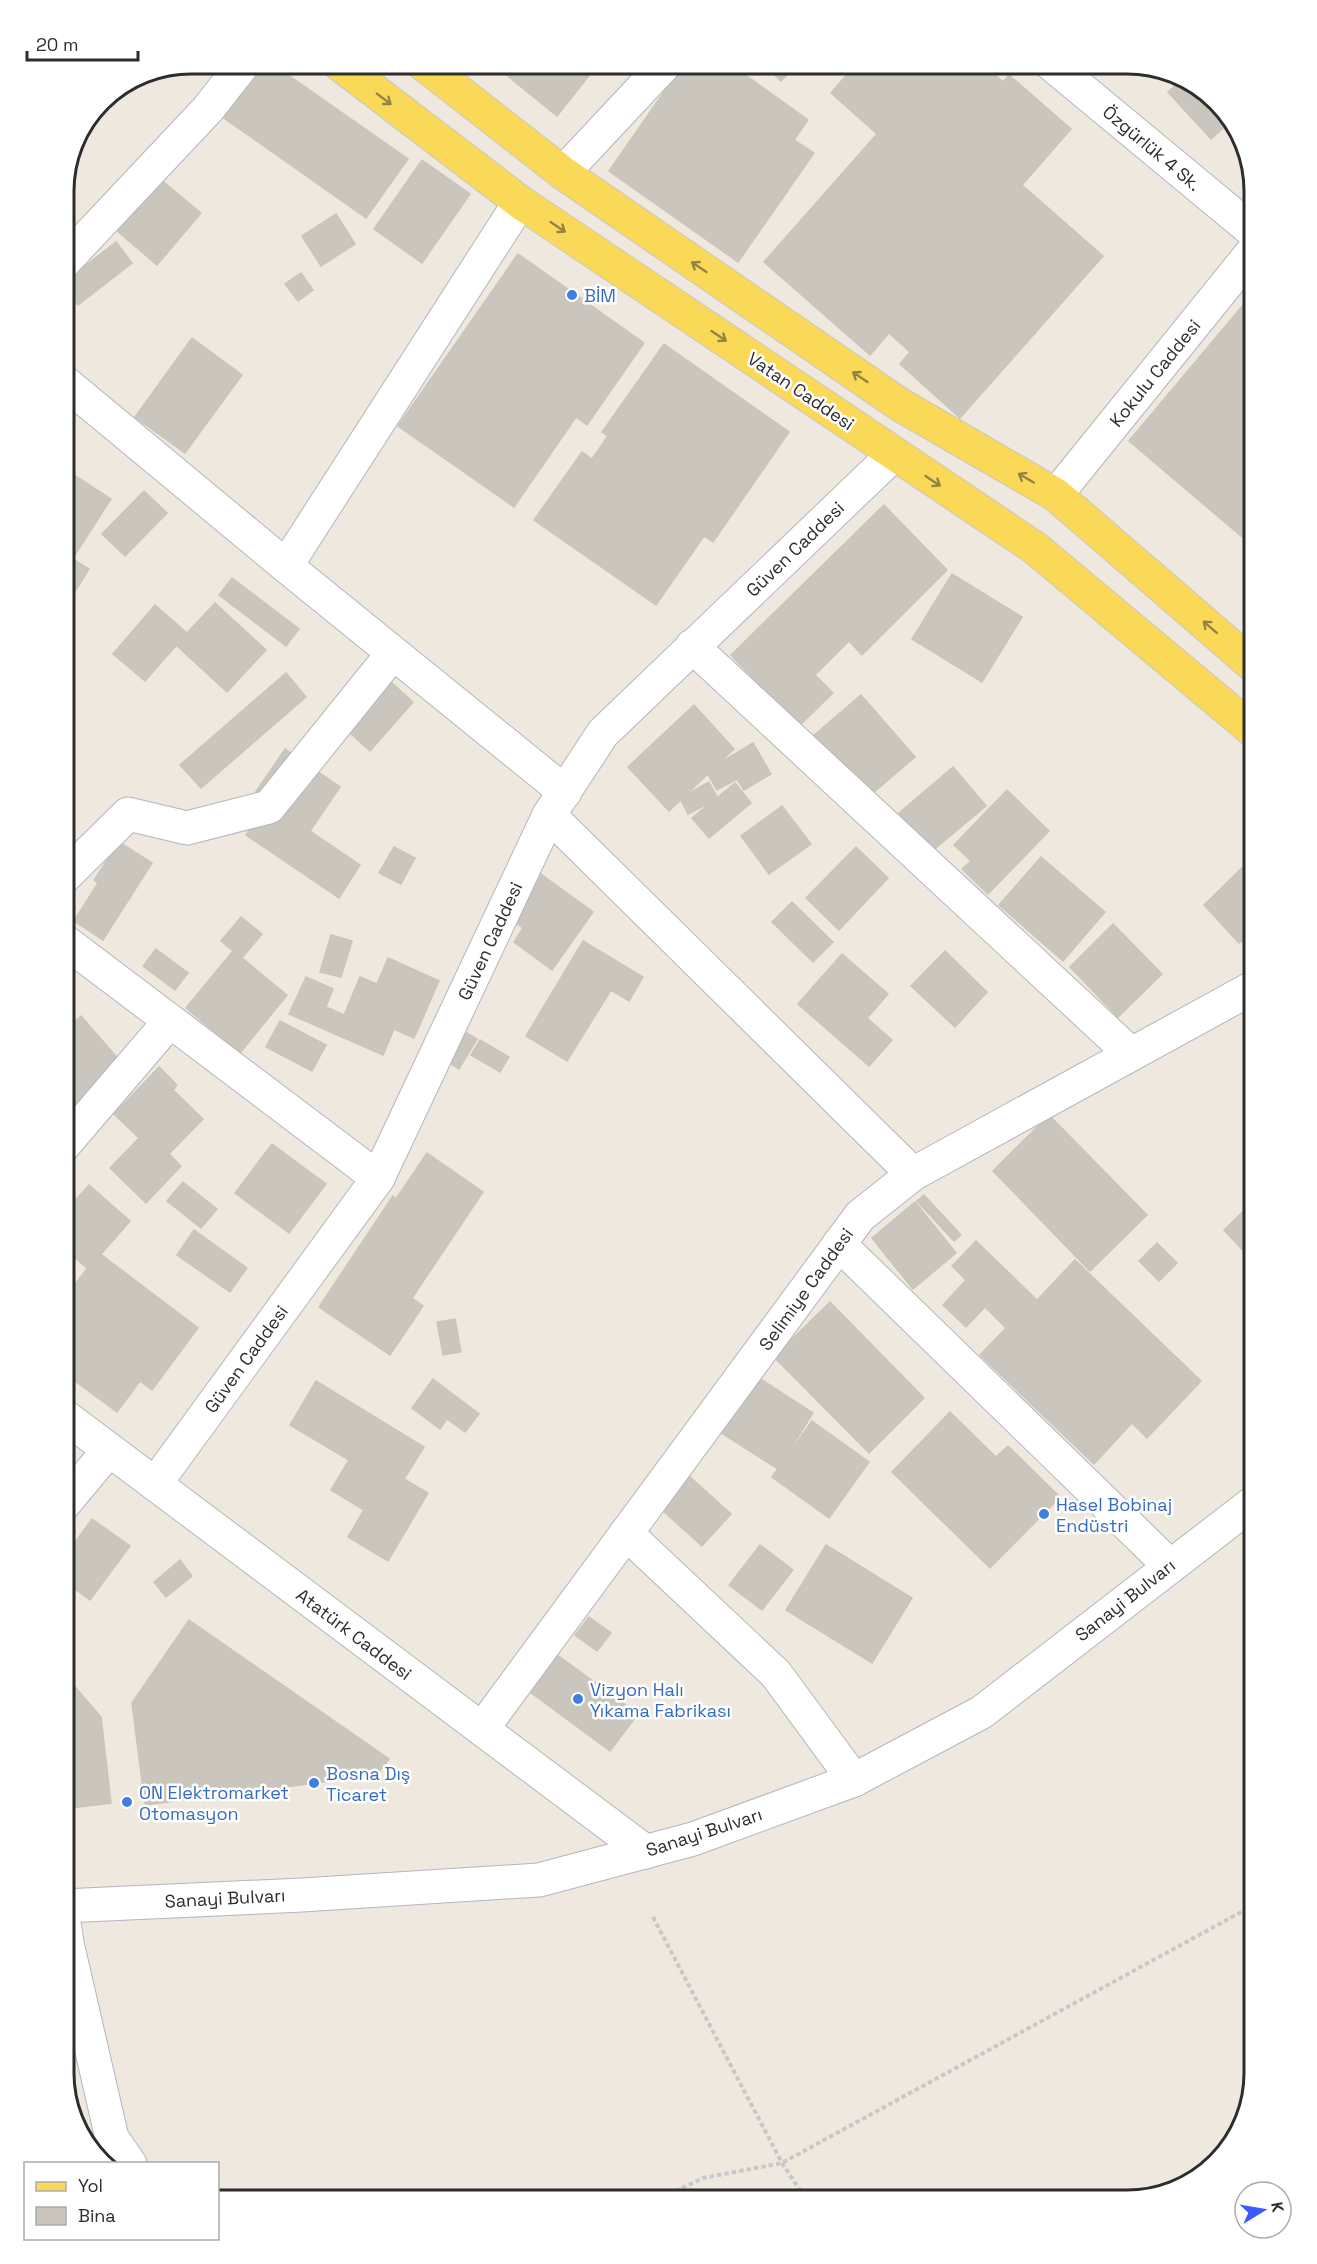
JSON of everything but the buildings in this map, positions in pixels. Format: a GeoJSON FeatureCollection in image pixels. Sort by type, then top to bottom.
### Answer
{"type":"FeatureCollection","features":[{"type":"Feature","properties":{"kind":"main road","name":"Vatan Caddesi"},"geometry":{"type":"LineString","coordinates":[[352,74],[520,202],[1035,548],[1244,723]]}},
{"type":"Feature","properties":{"kind":"main road"},"geometry":{"type":"LineString","coordinates":[[436,74],[563,173],[899,404],[1056,495],[1244,657]]}},
{"type":"Feature","properties":{"kind":"street"},"geometry":{"type":"LineString","coordinates":[[74,252],[208,109],[235,74]]}},
{"type":"Feature","properties":{"kind":"street"},"geometry":{"type":"LineString","coordinates":[[563,173],[656,74]]}},
{"type":"Feature","properties":{"kind":"street","name":"Özgürlük 4 Sk."},"geometry":{"type":"LineString","coordinates":[[1063,74],[1244,224]]}},
{"type":"Feature","properties":{"kind":"street"},"geometry":{"type":"LineString","coordinates":[[286,566],[520,202]]}},
{"type":"Feature","properties":{"kind":"street","name":"Kokulu Caddesi"},"geometry":{"type":"LineString","coordinates":[[1056,495],[1244,262]]}},
{"type":"Feature","properties":{"kind":"street"},"geometry":{"type":"LineString","coordinates":[[74,390],[393,653],[557,803],[913,1174]]}},
{"type":"Feature","properties":{"kind":"street","name":"Güven Caddesi"},"geometry":{"type":"LineString","coordinates":[[155,1484],[378,1178],[557,803],[603,733],[894,454]]}},
{"type":"Feature","properties":{"kind":"street"},"geometry":{"type":"LineString","coordinates":[[692,646],[1131,1054]]}},
{"type":"Feature","properties":{"kind":"street"},"geometry":{"type":"LineString","coordinates":[[74,867],[128,814],[187,828],[269,807],[393,653]]}},
{"type":"Feature","properties":{"kind":"street"},"geometry":{"type":"LineString","coordinates":[[74,948],[378,1178]]}},
{"type":"Feature","properties":{"kind":"street","name":"Selimiye Caddesi"},"geometry":{"type":"LineString","coordinates":[[482,1729],[860,1215],[913,1174],[1244,992]]}},
{"type":"Feature","properties":{"kind":"street"},"geometry":{"type":"LineString","coordinates":[[74,1133],[170,1021]]}},
{"type":"Feature","properties":{"kind":"street"},"geometry":{"type":"LineString","coordinates":[[839,1244],[1170,1566]]}},
{"type":"Feature","properties":{"kind":"street","name":"Atatürk Caddesi"},"geometry":{"type":"LineString","coordinates":[[74,1423],[646,1852]]}},
{"type":"Feature","properties":{"kind":"street"},"geometry":{"type":"LineString","coordinates":[[74,1492],[109,1450]]}},
{"type":"Feature","properties":{"kind":"street","name":"Sanayi Bulvarı"},"geometry":{"type":"LineString","coordinates":[[74,1905],[302,1895],[539,1880],[693,1839],[854,1780],[982,1712],[1244,1510]]}},
{"type":"Feature","properties":{"kind":"street"},"geometry":{"type":"LineString","coordinates":[[626,1533],[776,1674],[854,1780]]}},
{"type":"Feature","properties":{"kind":"street"},"geometry":{"type":"LineString","coordinates":[[74,1976],[112,2138],[129,2162]]}},
{"type":"Feature","properties":{"kind":"path"},"geometry":{"type":"LineString","coordinates":[[678,2190],[703,2178],[782,2163],[1244,1910]]}},
{"type":"Feature","properties":{"kind":"path"},"geometry":{"type":"LineString","coordinates":[[653,1917],[782,2163],[800,2190]]}},
{"type":"Feature","properties":{"kind":"place","name":"BİM"},"geometry":{"type":"Point","coordinates":[572,295]}},
{"type":"Feature","properties":{"kind":"place","name":"Hasel Bobinaj Endüstri"},"geometry":{"type":"Point","coordinates":[1044,1514]}},
{"type":"Feature","properties":{"kind":"place","name":"Vizyon Halı Yıkama Fabrikası"},"geometry":{"type":"Point","coordinates":[578,1699]}},
{"type":"Feature","properties":{"kind":"place","name":"Bosna Dış Ticaret"},"geometry":{"type":"Point","coordinates":[314,1783]}},
{"type":"Feature","properties":{"kind":"place","name":"ON Elektromarket Otomasyon"},"geometry":{"type":"Point","coordinates":[127,1802]}}]}
